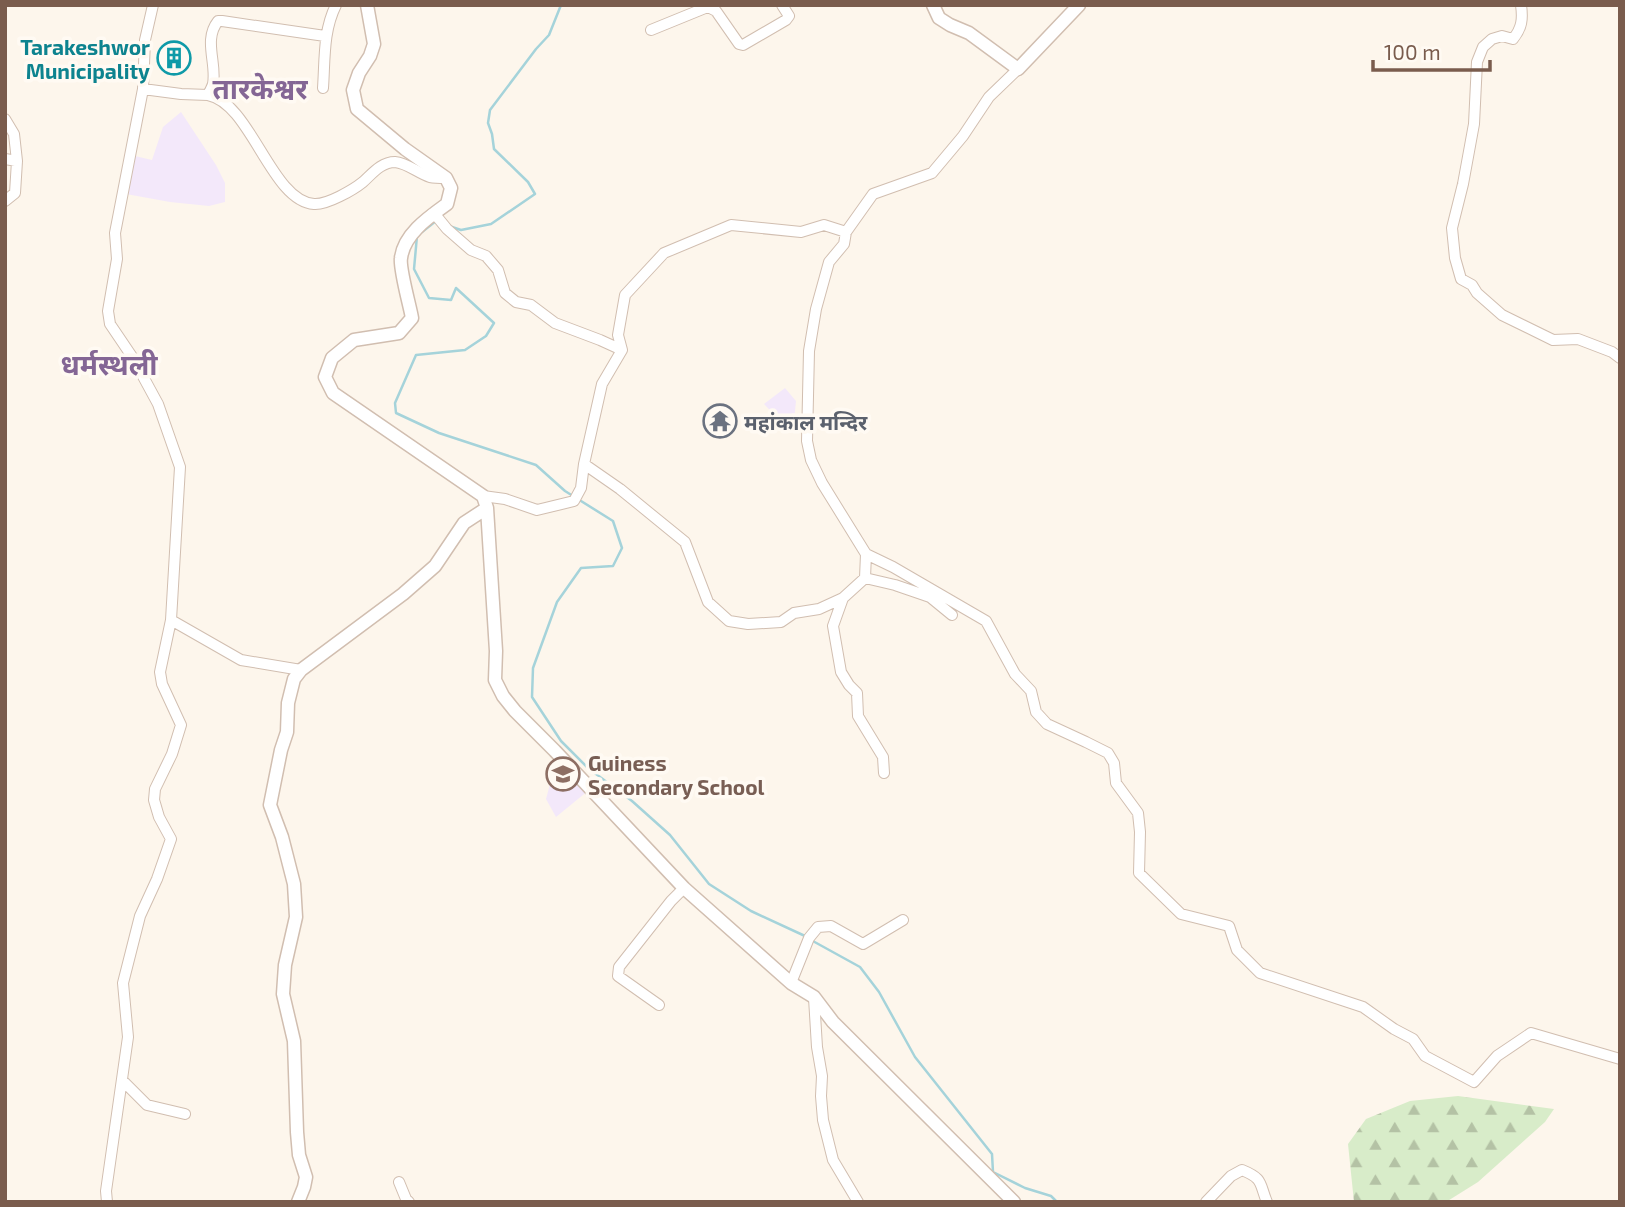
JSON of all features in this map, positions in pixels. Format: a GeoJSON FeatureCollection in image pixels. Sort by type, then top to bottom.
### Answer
{"type":"FeatureCollection","features":[{"type":"Feature","properties":{"kind":"street"},"geometry":{"type":"LineString","coordinates":[[107,1202],[106,1191],[128,1037],[123,983],[140,916],[158,879],[171,839],[159,817],[154,800],[155,789],[172,754],[181,725],[162,684],[160,672],[171,620],[180,467],[158,404],[133,358],[110,324],[108,311],[117,258],[115,233],[143,89],[145,40],[153,5]]}},
{"type":"Feature","properties":{"kind":"street"},"geometry":{"type":"LineString","coordinates":[[323,88],[325,36],[337,5]]}},
{"type":"Feature","properties":{"kind":"street"},"geometry":{"type":"LineString","coordinates":[[367,5],[374,44],[353,90],[357,109],[405,149],[446,178],[451,188],[447,204],[408,238],[400,259],[412,318],[399,333],[354,340],[332,358],[325,377],[333,393],[485,502]]}},
{"type":"Feature","properties":{"kind":"street"},"geometry":{"type":"LineString","coordinates":[[652,30],[710,8],[716,11],[738,44],[743,45],[786,20],[789,16],[782,5]]}},
{"type":"Feature","properties":{"kind":"street"},"geometry":{"type":"LineString","coordinates":[[933,5],[939,18],[969,33],[1018,68]]}},
{"type":"Feature","properties":{"kind":"street"},"geometry":{"type":"LineString","coordinates":[[1079,5],[989,97],[963,136],[932,173],[873,194],[846,232],[844,244],[829,262],[808,351],[807,441],[811,460],[822,483],[866,554],[986,621],[1015,674],[1031,691],[1036,712],[1047,724],[1108,753],[1114,763],[1116,783],[1139,813],[1139,873],[1181,914],[1229,926],[1237,950],[1261,973],[1363,1007],[1413,1039],[1425,1056],[1474,1082],[1497,1056],[1531,1033],[1620,1059]]}},
{"type":"Feature","properties":{"kind":"street"},"geometry":{"type":"LineString","coordinates":[[1521,5],[1523,17],[1519,32],[1513,39],[1502,36],[1492,39],[1483,47],[1477,62],[1474,124],[1452,228],[1455,258],[1461,279],[1472,285],[1477,293],[1502,315],[1553,340],[1578,339],[1612,352],[1620,358]]}},
{"type":"Feature","properties":{"kind":"street"},"geometry":{"type":"LineString","coordinates":[[208,94],[213,83],[210,45],[218,21],[325,36]]}},
{"type":"Feature","properties":{"kind":"street"},"geometry":{"type":"LineString","coordinates":[[143,89],[215,96],[233,111],[286,189],[299,199],[315,204],[329,201],[361,184],[384,165],[395,162],[432,178],[446,178]]}},
{"type":"Feature","properties":{"kind":"street"},"geometry":{"type":"LineString","coordinates":[[5,119],[14,134],[17,161],[15,193],[5,201]]}},
{"type":"Feature","properties":{"kind":"street"},"geometry":{"type":"LineString","coordinates":[[5,159],[17,161]]}},
{"type":"Feature","properties":{"kind":"street"},"geometry":{"type":"LineString","coordinates":[[435,216],[471,250],[486,256],[498,270],[505,293],[516,302],[531,305],[555,323],[622,350]]}},
{"type":"Feature","properties":{"kind":"street"},"geometry":{"type":"LineString","coordinates":[[298,1202],[306,1177],[299,1154],[297,1132],[294,1041],[283,994],[285,965],[296,918],[294,884],[282,837],[270,806],[287,732],[288,704],[294,679],[435,566],[464,523],[485,502],[505,499],[537,510],[574,501],[581,488],[602,384],[622,350],[618,335],[625,295],[664,253],[731,225],[801,232],[824,225],[846,232]]}},
{"type":"Feature","properties":{"kind":"street"},"geometry":{"type":"LineString","coordinates":[[584,464],[620,489],[685,542],[708,602],[729,621],[748,625],[781,622],[794,613],[819,609],[843,598],[865,578],[866,554]]}},
{"type":"Feature","properties":{"kind":"street"},"geometry":{"type":"LineString","coordinates":[[485,502],[496,651],[495,680],[515,711],[684,888],[791,983],[814,997],[860,1050],[1014,1202]]}},
{"type":"Feature","properties":{"kind":"street"},"geometry":{"type":"LineString","coordinates":[[865,578],[930,597],[952,615]]}},
{"type":"Feature","properties":{"kind":"street"},"geometry":{"type":"LineString","coordinates":[[843,598],[833,626],[841,672],[857,693],[858,716],[883,757],[884,773]]}},
{"type":"Feature","properties":{"kind":"street"},"geometry":{"type":"LineString","coordinates":[[171,620],[241,660],[302,670]]}},
{"type":"Feature","properties":{"kind":"street"},"geometry":{"type":"LineString","coordinates":[[660,1005],[618,976],[620,967],[670,901],[684,888]]}},
{"type":"Feature","properties":{"kind":"street"},"geometry":{"type":"LineString","coordinates":[[791,983],[809,938],[818,926],[831,926],[863,944],[903,920]]}},
{"type":"Feature","properties":{"kind":"street"},"geometry":{"type":"LineString","coordinates":[[814,997],[822,1076],[823,1120],[833,1160],[858,1202]]}},
{"type":"Feature","properties":{"kind":"street"},"geometry":{"type":"LineString","coordinates":[[122,1080],[147,1105],[185,1114]]}},
{"type":"Feature","properties":{"kind":"street"},"geometry":{"type":"LineString","coordinates":[[1206,1202],[1231,1176],[1242,1170],[1255,1175],[1267,1202]]}},
{"type":"Feature","properties":{"kind":"street"},"geometry":{"type":"LineString","coordinates":[[399,1182],[410,1202]]}},
{"type":"Feature","properties":{"kind":"shaded area"},"geometry":{"type":"Polygon","coordinates":[[[181,112],[225,183],[225,202],[209,206],[126,194],[135,156],[152,160],[163,127],[181,112]]]}},
{"type":"Feature","properties":{"kind":"shaded area"},"geometry":{"type":"Polygon","coordinates":[[[785,388],[796,401],[794,421],[787,428],[764,404],[785,388]]]}},
{"type":"Feature","properties":{"kind":"shaded area","name":"Guiness Secondary School"},"geometry":{"type":"Polygon","coordinates":[[[557,758],[589,790],[556,817],[546,799],[557,758]]]}},
{"type":"Feature","properties":{"kind":"green space"},"geometry":{"type":"Polygon","coordinates":[[[1458,1096],[1554,1109],[1545,1122],[1478,1182],[1446,1202],[1354,1202],[1348,1144],[1366,1119],[1410,1101],[1458,1096]]]}},
{"type":"Feature","properties":{"kind":"waterway"},"geometry":{"type":"LineString","coordinates":[[449,226],[461,230],[491,224],[535,194],[528,182],[494,149],[488,123],[490,110],[549,35],[561,5]]}},
{"type":"Feature","properties":{"kind":"waterway"},"geometry":{"type":"LineString","coordinates":[[422,232],[436,221]]}},
{"type":"Feature","properties":{"kind":"waterway"},"geometry":{"type":"LineString","coordinates":[[417,236],[414,269],[429,298],[451,300],[456,288],[494,323],[486,336],[465,350],[416,355],[395,403],[396,413],[439,433],[536,465],[565,491],[613,521],[622,548],[613,566],[581,568],[557,602],[533,668],[532,697],[561,741],[588,768],[632,801],[670,835],[709,884],[751,911],[805,936]]}},
{"type":"Feature","properties":{"kind":"waterway"},"geometry":{"type":"LineString","coordinates":[[811,940],[860,967],[879,992],[915,1057],[992,1154],[993,1172],[1025,1188],[1051,1196],[1057,1202]]}},
{"type":"Feature","properties":{"kind":"place","name":"Tarakeshwor Municipality"},"geometry":{"type":"Point","coordinates":[174,58]}},
{"type":"Feature","properties":{"kind":"place","name":"महांकाल मन्दिर"},"geometry":{"type":"Point","coordinates":[720,421]}},
{"type":"Feature","properties":{"kind":"place","name":"Guiness Secondary School"},"geometry":{"type":"Point","coordinates":[563,774]}},
{"type":"Feature","properties":{"kind":"district","name":"तारकेश्वर"},"geometry":{"type":"Point","coordinates":[260,88]}},
{"type":"Feature","properties":{"kind":"district","name":"धर्मस्थली"},"geometry":{"type":"Point","coordinates":[109,364]}}]}
